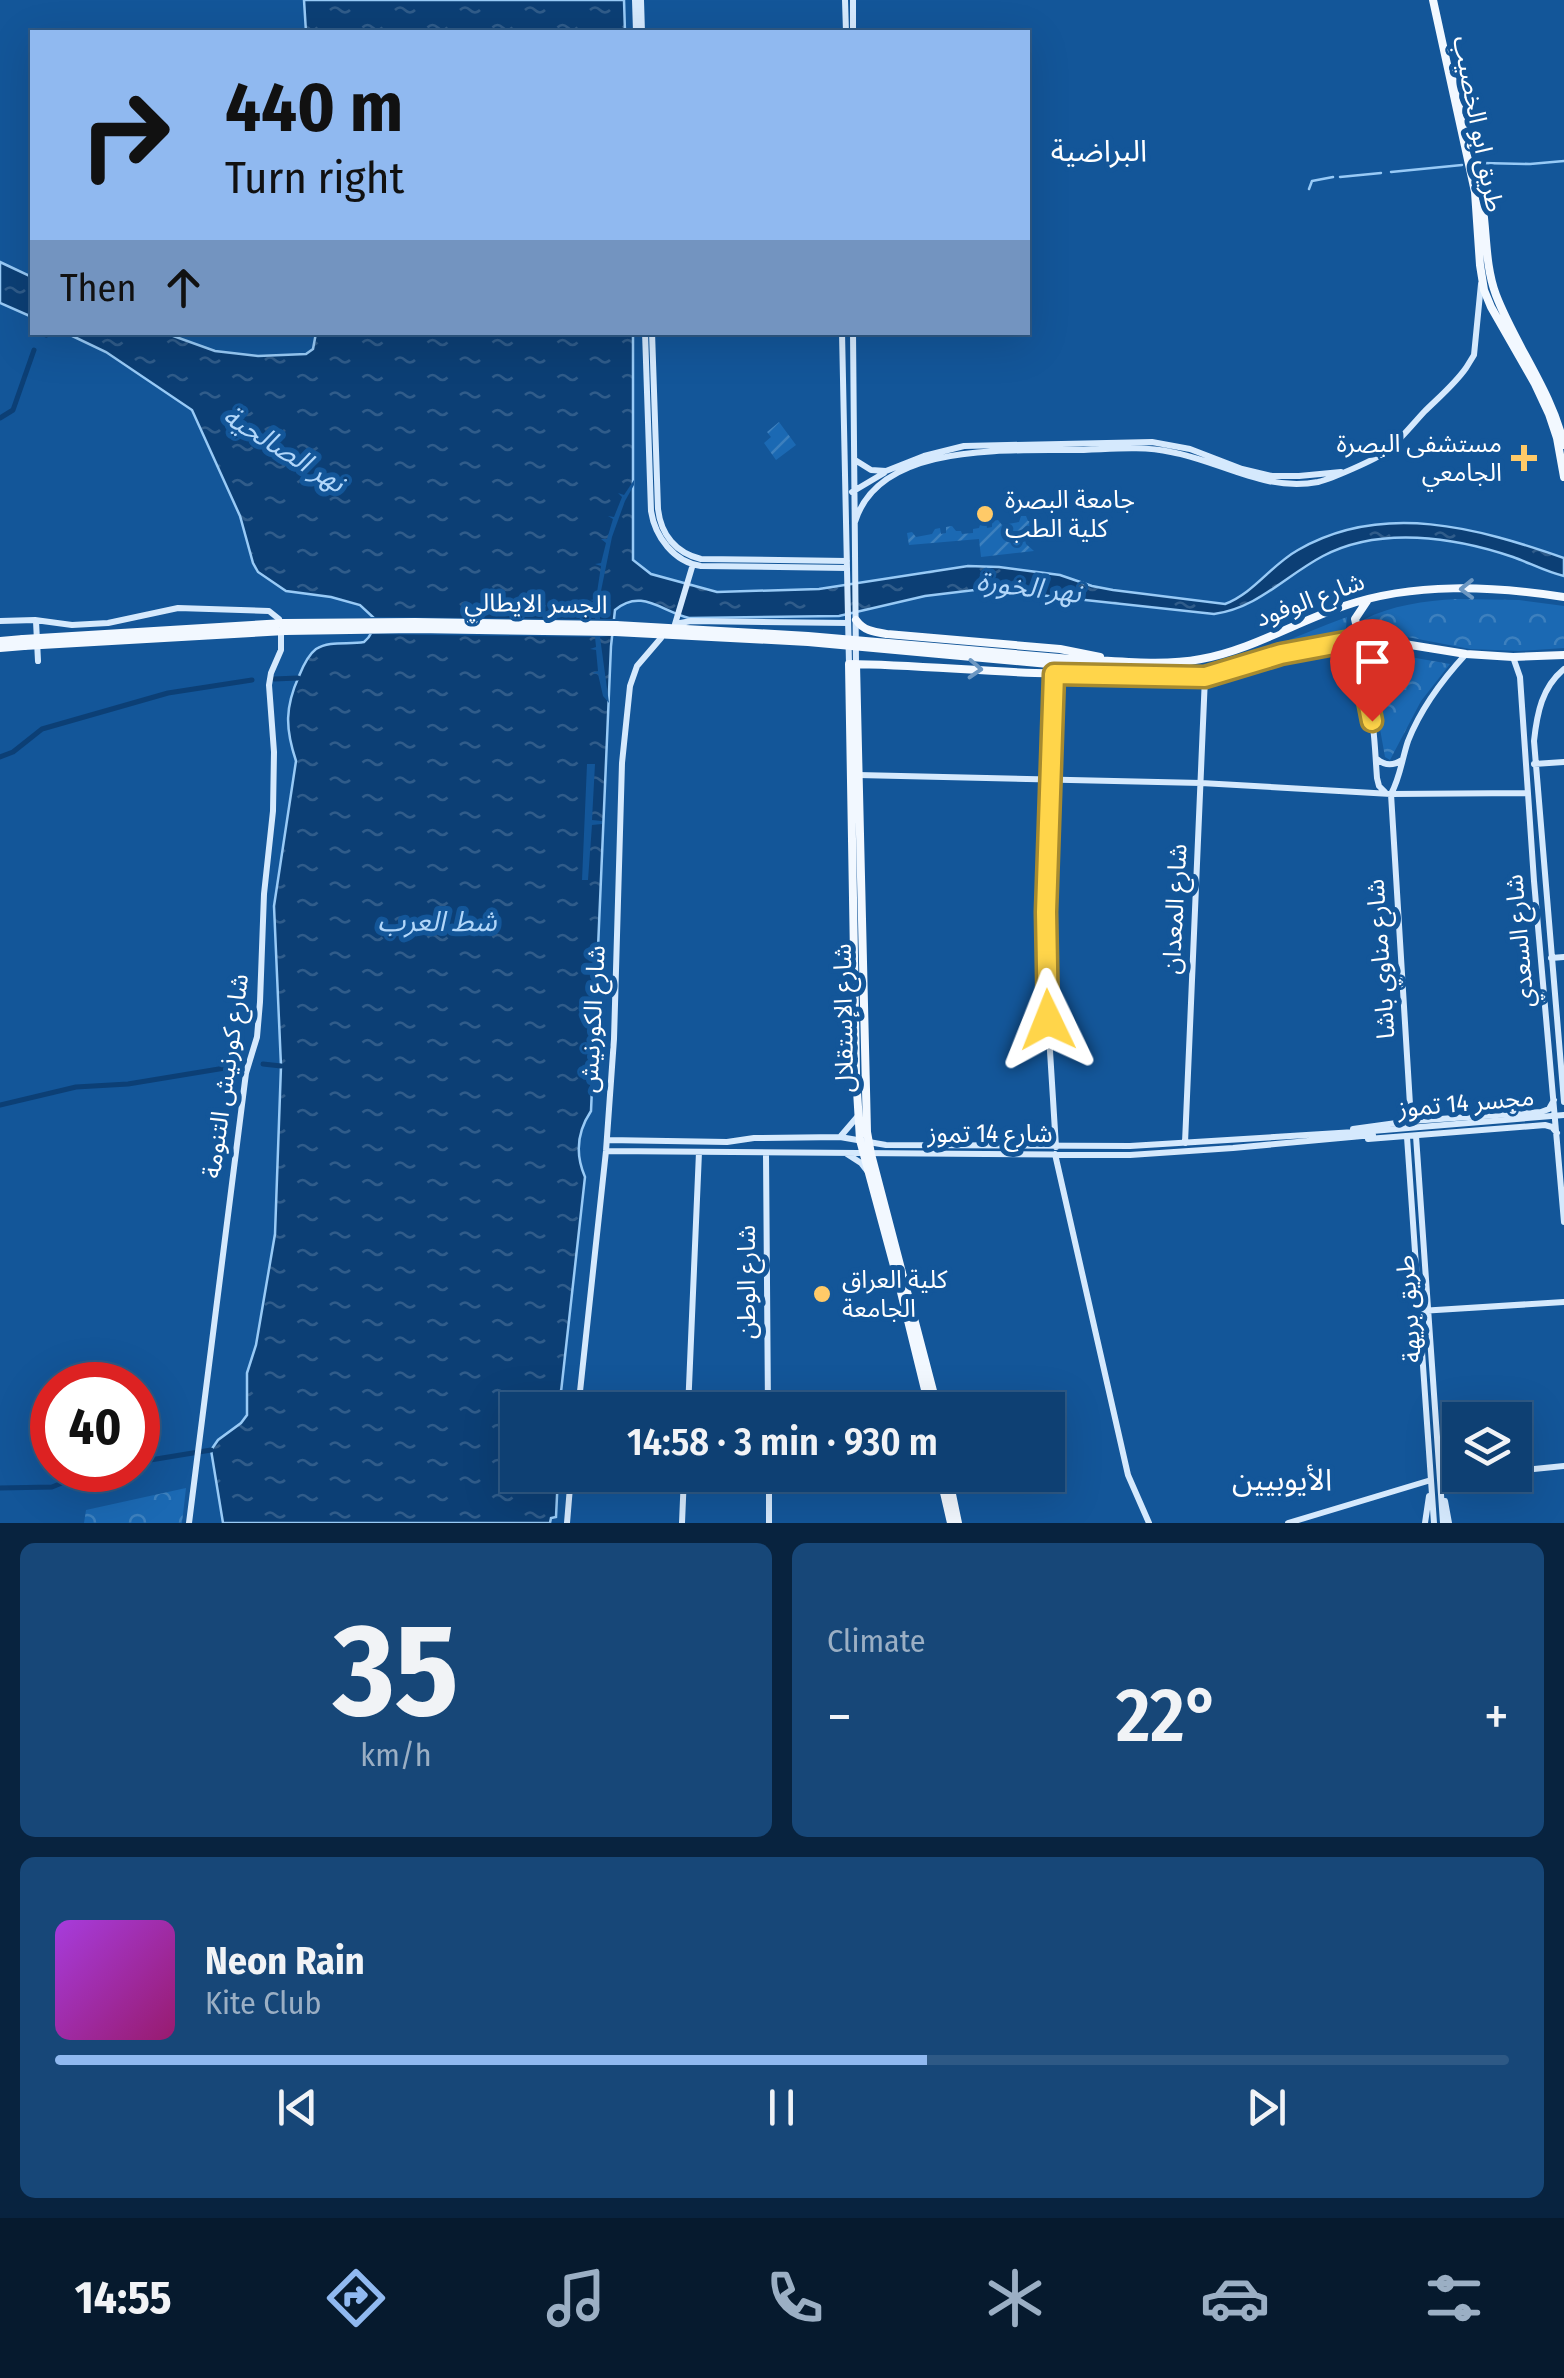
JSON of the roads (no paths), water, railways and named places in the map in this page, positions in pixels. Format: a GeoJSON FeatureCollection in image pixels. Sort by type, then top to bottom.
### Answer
{"type":"FeatureCollection","features":[{"type":"Feature","properties":{"kind":"main road","name":"طريق ابو الخصيب"},"geometry":{"type":"LineString","coordinates":[[1436,0],[1476,192],[1482,280],[1491,307],[1538,382],[1564,478]]}},
{"type":"Feature","properties":{"kind":"main road","name":"طريق ابو الخصيب"},"geometry":{"type":"LineString","coordinates":[[1436,0],[1480,190],[1493,285],[1554,412],[1564,445]]}},
{"type":"Feature","properties":{"kind":"main road","name":"شارع الوفود"},"geometry":{"type":"LineString","coordinates":[[1071,663],[1210,658],[1343,606],[1408,592],[1484,588],[1564,598]]}},
{"type":"Feature","properties":{"kind":"main road"},"geometry":{"type":"LineString","coordinates":[[1368,641],[1355,619],[1370,598]]}},
{"type":"Feature","properties":{"kind":"main road"},"geometry":{"type":"LineString","coordinates":[[852,620],[869,631],[1060,649],[1114,660]]}},
{"type":"Feature","properties":{"kind":"main road","name":"الجسر الايطالي"},"geometry":{"type":"LineString","coordinates":[[0,645],[284,624],[563,624],[808,636],[1071,663]]}},
{"type":"Feature","properties":{"kind":"main road"},"geometry":{"type":"LineString","coordinates":[[902,635],[891,640],[890,652],[918,666]]}},
{"type":"Feature","properties":{"kind":"main road","name":"شارع الوفود"},"geometry":{"type":"LineString","coordinates":[[1071,663],[1114,674],[1205,677],[1281,654],[1368,641],[1466,654],[1564,654]]}},
{"type":"Feature","properties":{"kind":"main road"},"geometry":{"type":"LineString","coordinates":[[853,664],[1114,674]]}},
{"type":"Feature","properties":{"kind":"main road","name":"شارع الإستقلال"},"geometry":{"type":"LineString","coordinates":[[853,664],[866,1148],[878,1180],[930,1392]]}},
{"type":"Feature","properties":{"kind":"main road","name":"شارع الإستقلال"},"geometry":{"type":"LineString","coordinates":[[853,664],[858,1115],[870,1174],[929,1392]]}},
{"type":"Feature","properties":{"kind":"main road"},"geometry":{"type":"LineString","coordinates":[[945,1492],[955,1523]]}},
{"type":"Feature","properties":{"kind":"main road"},"geometry":{"type":"LineString","coordinates":[[950,1492],[955,1523]]}},
{"type":"Feature","properties":{"kind":"street"},"geometry":{"type":"LineString","coordinates":[[638,0],[639,30]]}},
{"type":"Feature","properties":{"kind":"street"},"geometry":{"type":"LineString","coordinates":[[849,0],[849,30]]}},
{"type":"Feature","properties":{"kind":"street"},"geometry":{"type":"LineString","coordinates":[[852,581],[856,522],[861,506],[869,494],[895,474],[931,460],[985,452],[1149,448],[1248,478],[1282,484],[1316,482],[1336,476],[1385,453],[1474,355],[1482,280]]}},
{"type":"Feature","properties":{"kind":"street"},"geometry":{"type":"LineString","coordinates":[[648,335],[653,522],[665,544],[686,568],[687,582]]}},
{"type":"Feature","properties":{"kind":"street"},"geometry":{"type":"LineString","coordinates":[[648,335],[659,520],[672,543],[694,561]]}},
{"type":"Feature","properties":{"kind":"street"},"geometry":{"type":"LineString","coordinates":[[842,335],[850,492],[856,522]]}},
{"type":"Feature","properties":{"kind":"street"},"geometry":{"type":"LineString","coordinates":[[852,581],[847,564],[854,460],[854,335]]}},
{"type":"Feature","properties":{"kind":"street"},"geometry":{"type":"LineString","coordinates":[[850,492],[886,471],[964,446],[1152,442],[1190,449],[1272,476],[1342,472]]}},
{"type":"Feature","properties":{"kind":"street"},"geometry":{"type":"LineString","coordinates":[[854,460],[864,468],[886,471]]}},
{"type":"Feature","properties":{"kind":"street"},"geometry":{"type":"LineString","coordinates":[[680,559],[847,564]]}},
{"type":"Feature","properties":{"kind":"street"},"geometry":{"type":"LineString","coordinates":[[694,561],[676,620],[852,620]]}},
{"type":"Feature","properties":{"kind":"street","name":"شارع الإستقلال"},"geometry":{"type":"LineString","coordinates":[[852,581],[853,664]]}},
{"type":"Feature","properties":{"kind":"street"},"geometry":{"type":"LineString","coordinates":[[0,622],[108,623],[178,608],[270,611],[279,619]]}},
{"type":"Feature","properties":{"kind":"street"},"geometry":{"type":"LineString","coordinates":[[36,621],[38,661]]}},
{"type":"Feature","properties":{"kind":"street","name":"شارع كورنيش التنومة"},"geometry":{"type":"LineString","coordinates":[[189,1523],[246,1072],[258,1021],[264,894],[273,811],[269,685],[281,650],[281,635]]}},
{"type":"Feature","properties":{"kind":"street","name":"شارع الكورنيش"},"geometry":{"type":"LineString","coordinates":[[580,1392],[607,1140],[622,763],[630,686],[637,666],[660,638]]}},
{"type":"Feature","properties":{"kind":"street"},"geometry":{"type":"LineString","coordinates":[[1345,642],[1368,691],[1377,790]]}},
{"type":"Feature","properties":{"kind":"street","name":"شارع مناوي باشا"},"geometry":{"type":"LineString","coordinates":[[1412,1122],[1390,794],[1413,729],[1427,703],[1466,654]]}},
{"type":"Feature","properties":{"kind":"street","name":"شارع السعدي"},"geometry":{"type":"LineString","coordinates":[[1513,657],[1519,672],[1564,1222]]}},
{"type":"Feature","properties":{"kind":"street","name":"شارع السعدي"},"geometry":{"type":"LineString","coordinates":[[1564,668],[1547,688],[1534,741],[1564,1099]]}},
{"type":"Feature","properties":{"kind":"street"},"geometry":{"type":"LineString","coordinates":[[1054,674],[1047,976],[1056,1150],[1128,1476],[1149,1523]]}},
{"type":"Feature","properties":{"kind":"street","name":"شارع المعدان"},"geometry":{"type":"LineString","coordinates":[[1185,1144],[1205,677]]}},
{"type":"Feature","properties":{"kind":"street"},"geometry":{"type":"LineString","coordinates":[[1522,710],[1526,704],[1532,704],[1537,717]]}},
{"type":"Feature","properties":{"kind":"street"},"geometry":{"type":"LineString","coordinates":[[1376,758],[1390,765],[1402,759]]}},
{"type":"Feature","properties":{"kind":"street"},"geometry":{"type":"LineString","coordinates":[[1534,764],[1564,762]]}},
{"type":"Feature","properties":{"kind":"street"},"geometry":{"type":"LineString","coordinates":[[858,775],[1200,782],[1377,790],[1390,794],[1528,793]]}},
{"type":"Feature","properties":{"kind":"street"},"geometry":{"type":"LineString","coordinates":[[1551,958],[1564,957]]}},
{"type":"Feature","properties":{"kind":"street"},"geometry":{"type":"LineString","coordinates":[[1340,1135],[1362,1127],[1541,1112],[1549,1109],[1554,1099]]}},
{"type":"Feature","properties":{"kind":"street"},"geometry":{"type":"LineString","coordinates":[[1541,1112],[1550,1118],[1544,1125]]}},
{"type":"Feature","properties":{"kind":"street"},"geometry":{"type":"LineString","coordinates":[[840,1137],[858,1115]]}},
{"type":"Feature","properties":{"kind":"street","name":"مجسر 14 تموز"},"geometry":{"type":"LineString","coordinates":[[1373,1133],[1564,1117]]}},
{"type":"Feature","properties":{"kind":"street"},"geometry":{"type":"LineString","coordinates":[[1340,1135],[1407,1139],[1544,1125],[1555,1130],[1558,1137]]}},
{"type":"Feature","properties":{"kind":"street","name":"شارع 14 تموز"},"geometry":{"type":"LineString","coordinates":[[607,1140],[728,1142],[840,1137],[890,1154],[1056,1150],[1373,1133]]}},
{"type":"Feature","properties":{"kind":"street","name":"شارع 14 تموز"},"geometry":{"type":"LineString","coordinates":[[606,1151],[846,1154],[866,1148],[1171,1153],[1340,1135]]}},
{"type":"Feature","properties":{"kind":"street","name":"طريق بريهة"},"geometry":{"type":"LineString","coordinates":[[1416,1138],[1434,1408],[1446,1523]]}},
{"type":"Feature","properties":{"kind":"street","name":"طريق بريهة"},"geometry":{"type":"LineString","coordinates":[[1407,1139],[1432,1480]]}},
{"type":"Feature","properties":{"kind":"street"},"geometry":{"type":"LineString","coordinates":[[689,1392],[699,1152]]}},
{"type":"Feature","properties":{"kind":"street","name":"شارع الوطن"},"geometry":{"type":"LineString","coordinates":[[766,1154],[768,1392]]}},
{"type":"Feature","properties":{"kind":"street"},"geometry":{"type":"LineString","coordinates":[[846,1154],[870,1174]]}},
{"type":"Feature","properties":{"kind":"street"},"geometry":{"type":"LineString","coordinates":[[878,1180],[880,1166],[890,1154]]}},
{"type":"Feature","properties":{"kind":"street"},"geometry":{"type":"LineString","coordinates":[[1420,1311],[1564,1302]]}},
{"type":"Feature","properties":{"kind":"street"},"geometry":{"type":"LineString","coordinates":[[1532,1469],[1564,1466]]}},
{"type":"Feature","properties":{"kind":"street"},"geometry":{"type":"LineString","coordinates":[[1288,1523],[1432,1480]]}},
{"type":"Feature","properties":{"kind":"street"},"geometry":{"type":"LineString","coordinates":[[1426,1523],[1432,1480]]}},
{"type":"Feature","properties":{"kind":"street"},"geometry":{"type":"LineString","coordinates":[[1432,1480],[1434,1523]]}},
{"type":"Feature","properties":{"kind":"street"},"geometry":{"type":"LineString","coordinates":[[567,1523],[570,1492]]}},
{"type":"Feature","properties":{"kind":"street"},"geometry":{"type":"LineString","coordinates":[[682,1523],[683,1492]]}},
{"type":"Feature","properties":{"kind":"street"},"geometry":{"type":"LineString","coordinates":[[769,1492],[769,1523]]}},
{"type":"Feature","properties":{"kind":"water"},"geometry":{"type":"Polygon","coordinates":[[[304,0],[624,0],[625,30],[306,30],[304,0]]]}},
{"type":"Feature","properties":{"kind":"water"},"geometry":{"type":"Polygon","coordinates":[[[0,262],[30,276],[30,316],[0,303],[0,262]]]}},
{"type":"Feature","properties":{"kind":"water","name":"شط العرب"},"geometry":{"type":"Polygon","coordinates":[[[70,335],[171,335],[215,351],[258,356],[306,354],[313,349],[316,335],[633,335],[633,560],[651,574],[717,592],[819,589],[968,566],[1060,575],[1113,590],[1225,604],[1245,593],[1298,550],[1363,526],[1397,523],[1464,529],[1531,547],[1564,558],[1564,576],[1466,544],[1393,538],[1368,541],[1323,556],[1258,598],[1214,614],[983,589],[925,596],[839,616],[689,618],[642,601],[615,610],[591,1111],[579,1143],[585,1177],[561,1392],[500,1392],[500,1492],[557,1492],[556,1517],[550,1523],[223,1523],[211,1450],[247,1415],[247,1373],[256,1345],[275,1234],[281,1066],[274,906],[296,761],[288,728],[289,708],[294,687],[313,651],[321,646],[364,642],[372,631],[374,618],[360,605],[286,591],[258,572],[240,516],[192,410],[106,352],[70,335]]]}},
{"type":"Feature","properties":{"kind":"waterway"},"geometry":{"type":"LineString","coordinates":[[1482,163],[1564,161]]}},
{"type":"Feature","properties":{"kind":"waterway"},"geometry":{"type":"LineString","coordinates":[[1391,172],[1462,165]]}},
{"type":"Feature","properties":{"kind":"waterway"},"geometry":{"type":"LineString","coordinates":[[1340,177],[1381,173]]}},
{"type":"Feature","properties":{"kind":"waterway"},"geometry":{"type":"LineString","coordinates":[[1309,189],[1312,181],[1333,177]]}},
{"type":"Feature","properties":{"kind":"waterway"},"geometry":{"type":"LineString","coordinates":[[0,418],[13,410],[34,350]]}},
{"type":"Feature","properties":{"kind":"waterway"},"geometry":{"type":"LineString","coordinates":[[274,679],[298,678]]}},
{"type":"Feature","properties":{"kind":"waterway"},"geometry":{"type":"LineString","coordinates":[[0,757],[13,752],[42,729],[168,693],[252,680]]}},
{"type":"Feature","properties":{"kind":"waterway"},"geometry":{"type":"LineString","coordinates":[[263,1064],[281,1066]]}},
{"type":"Feature","properties":{"kind":"waterway"},"geometry":{"type":"LineString","coordinates":[[0,1105],[76,1087],[128,1084],[231,1067]]}},
{"type":"Feature","properties":{"kind":"waterway"},"geometry":{"type":"LineString","coordinates":[[160,1458],[211,1450]]}},
{"type":"Feature","properties":{"kind":"waterway"},"geometry":{"type":"LineString","coordinates":[[0,1488],[30,1487]]}},
{"type":"Feature","properties":{"kind":"place","name":"مستشفى البصرة الجامعي"},"geometry":{"type":"Point","coordinates":[1524,458]}},
{"type":"Feature","properties":{"kind":"place","name":"جامعة البصرة كلية الطب"},"geometry":{"type":"Point","coordinates":[985,514]}},
{"type":"Feature","properties":{"kind":"place","name":"كلية العراق الجامعة"},"geometry":{"type":"Point","coordinates":[822,1294]}},
{"type":"Feature","properties":{"kind":"district","name":"البراضية"},"geometry":{"type":"Point","coordinates":[1099,151]}},
{"type":"Feature","properties":{"kind":"district","name":"الأيوبيين"},"geometry":{"type":"Point","coordinates":[1282,1480]}},
{"type":"Feature","properties":{"kind":"water label","name":"نهر الصالحية"},"geometry":{"type":"Point","coordinates":[284,449]}},
{"type":"Feature","properties":{"kind":"water label","name":"نهر الخورة"},"geometry":{"type":"Point","coordinates":[1029,587]}}]}
